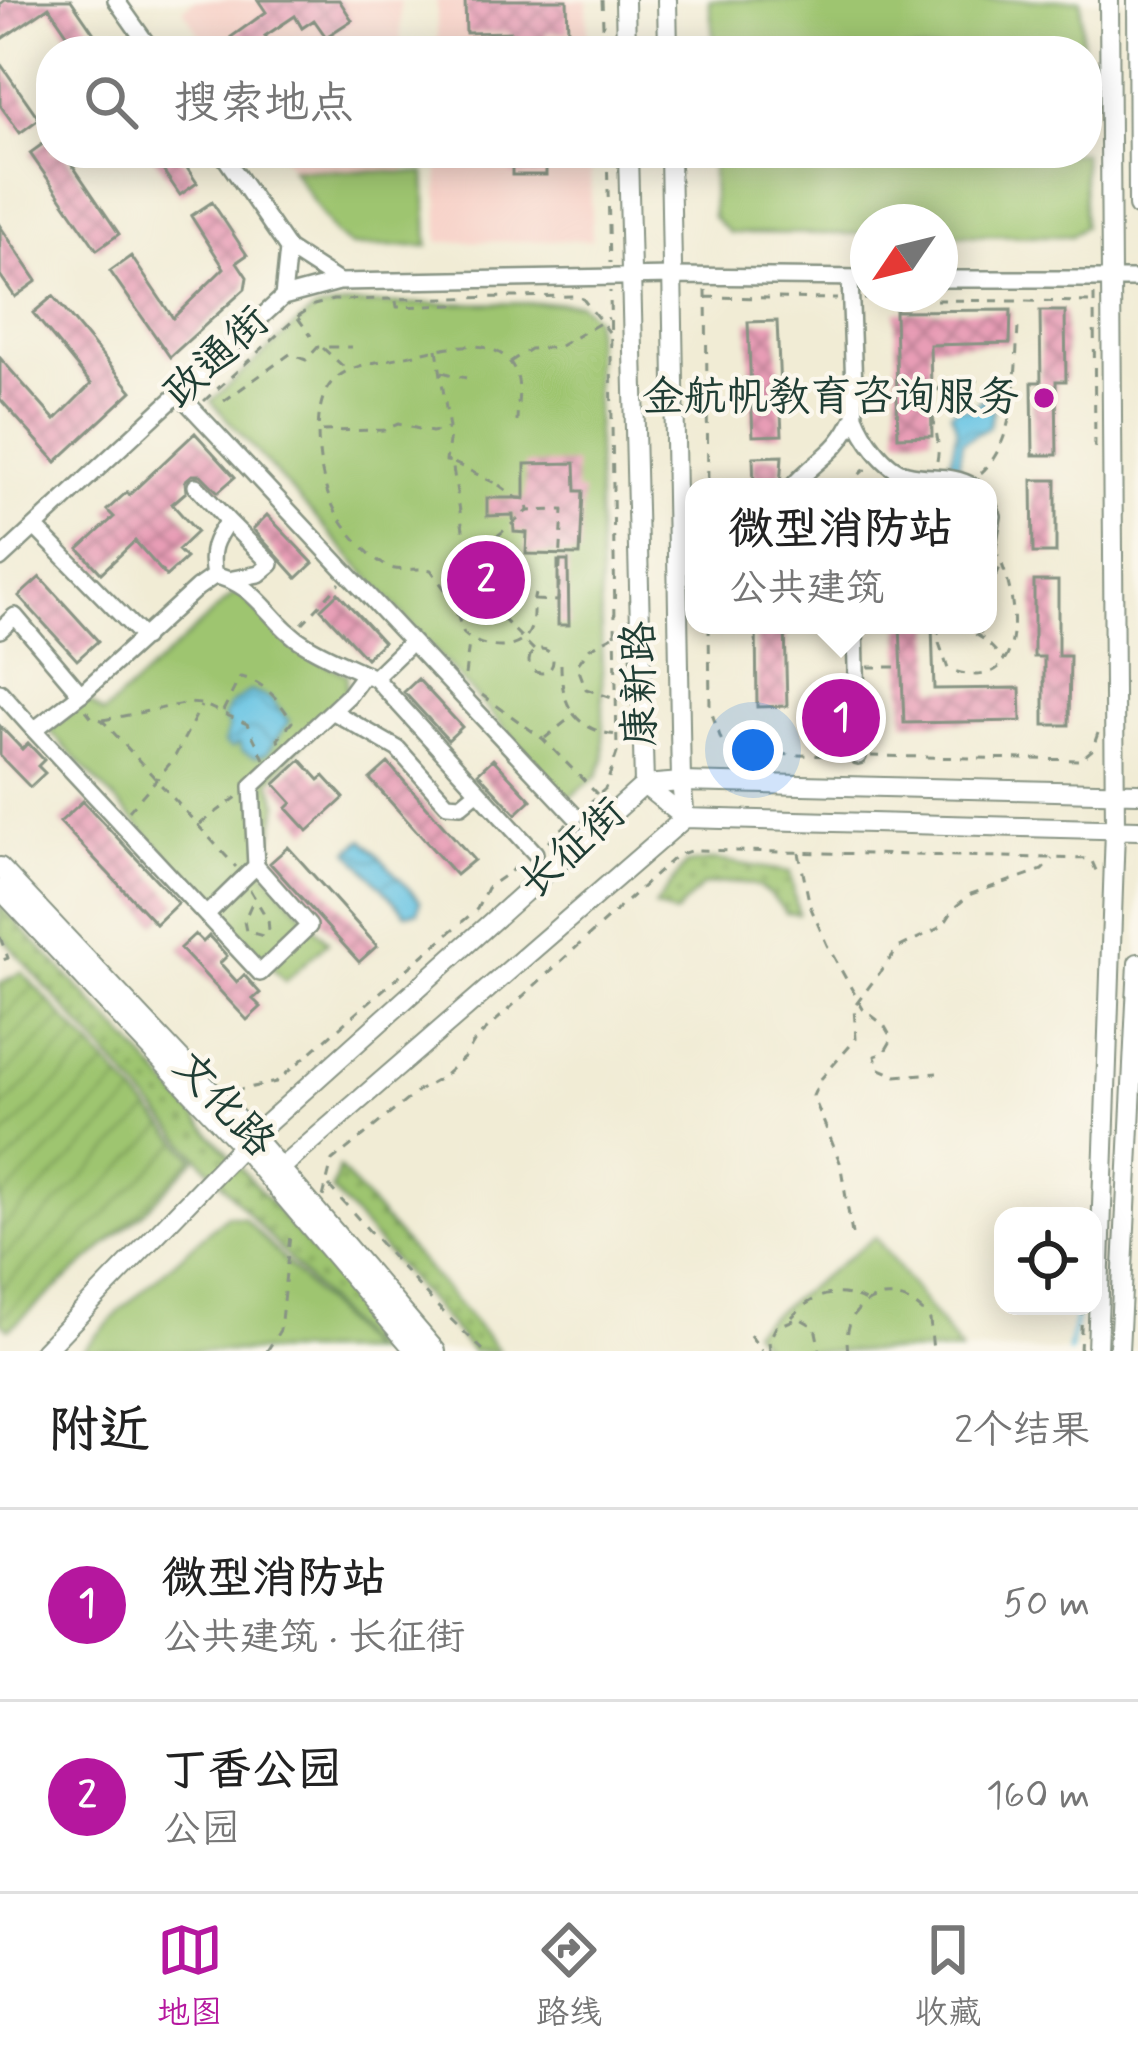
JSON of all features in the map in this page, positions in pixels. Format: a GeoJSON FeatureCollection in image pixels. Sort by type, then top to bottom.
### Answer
{"type":"FeatureCollection","features":[{"type":"Feature","properties":{"kind":"main road"},"geometry":{"type":"LineString","coordinates":[[625,0],[626,36]]}},
{"type":"Feature","properties":{"kind":"main road"},"geometry":{"type":"LineString","coordinates":[[667,0],[668,36]]}},
{"type":"Feature","properties":{"kind":"main road"},"geometry":{"type":"LineString","coordinates":[[1097,1351],[1115,830],[1103,281],[1109,0]]}},
{"type":"Feature","properties":{"kind":"main road"},"geometry":{"type":"LineString","coordinates":[[1137,0],[1138,206]]}},
{"type":"Feature","properties":{"kind":"main road","name":"康新路"},"geometry":{"type":"LineString","coordinates":[[628,168],[644,785],[686,818]]}},
{"type":"Feature","properties":{"kind":"main road","name":"康新路"},"geometry":{"type":"LineString","coordinates":[[670,168],[681,782],[686,818]]}},
{"type":"Feature","properties":{"kind":"main road","name":"长征街"},"geometry":{"type":"LineString","coordinates":[[44,1351],[244,1141],[644,785],[1138,793]]}},
{"type":"Feature","properties":{"kind":"main road","name":"长征街"},"geometry":{"type":"LineString","coordinates":[[281,1168],[686,818],[1138,830]]}},
{"type":"Feature","properties":{"kind":"main road","name":"文化路"},"geometry":{"type":"LineString","coordinates":[[0,868],[215,1095],[244,1141],[281,1168],[436,1351]]}},
{"type":"Feature","properties":{"kind":"main road","name":"文化路"},"geometry":{"type":"LineString","coordinates":[[0,889],[244,1141],[415,1351]]}},
{"type":"Feature","properties":{"kind":"main road"},"geometry":{"type":"LineString","coordinates":[[1120,1351],[1132,1229],[1138,963]]}},
{"type":"Feature","properties":{"kind":"street"},"geometry":{"type":"LineString","coordinates":[[116,0],[141,36]]}},
{"type":"Feature","properties":{"kind":"street"},"geometry":{"type":"LineString","coordinates":[[232,168],[288,249],[339,282]]}},
{"type":"Feature","properties":{"kind":"street"},"geometry":{"type":"LineString","coordinates":[[283,297],[288,249]]}},
{"type":"Feature","properties":{"kind":"street"},"geometry":{"type":"LineString","coordinates":[[674,276],[850,278]]}},
{"type":"Feature","properties":{"kind":"street","name":"政通街"},"geometry":{"type":"LineString","coordinates":[[0,559],[283,297],[339,282],[674,276]]}},
{"type":"Feature","properties":{"kind":"street"},"geometry":{"type":"LineString","coordinates":[[958,279],[1138,279]]}},
{"type":"Feature","properties":{"kind":"street"},"geometry":{"type":"LineString","coordinates":[[800,478],[812,463],[833,452],[855,416],[858,312]]}},
{"type":"Feature","properties":{"kind":"street"},"geometry":{"type":"LineString","coordinates":[[178,394],[575,816]]}},
{"type":"Feature","properties":{"kind":"street"},"geometry":{"type":"LineString","coordinates":[[855,416],[872,447],[905,475],[945,478]]}},
{"type":"Feature","properties":{"kind":"street"},"geometry":{"type":"LineString","coordinates":[[34,730],[214,576],[259,574],[271,564],[196,486]]}},
{"type":"Feature","properties":{"kind":"street"},"geometry":{"type":"LineString","coordinates":[[214,576],[213,541],[227,520]]}},
{"type":"Feature","properties":{"kind":"street"},"geometry":{"type":"LineString","coordinates":[[35,527],[145,638]]}},
{"type":"Feature","properties":{"kind":"street"},"geometry":{"type":"LineString","coordinates":[[233,578],[292,634],[370,676],[535,853]]}},
{"type":"Feature","properties":{"kind":"street"},"geometry":{"type":"LineString","coordinates":[[0,631],[15,616],[81,694]]}},
{"type":"Feature","properties":{"kind":"street"},"geometry":{"type":"LineString","coordinates":[[855,634],[858,756]]}},
{"type":"Feature","properties":{"kind":"street"},"geometry":{"type":"LineString","coordinates":[[206,915],[251,871],[252,786],[405,648]]}},
{"type":"Feature","properties":{"kind":"street"},"geometry":{"type":"LineString","coordinates":[[0,692],[260,973],[309,926],[251,871]]}},
{"type":"Feature","properties":{"kind":"street"},"geometry":{"type":"LineString","coordinates":[[332,711],[398,749],[447,804],[461,805],[478,791]]}},
{"type":"Feature","properties":{"kind":"street"},"geometry":{"type":"LineString","coordinates":[[1103,1230],[1132,1229]]}},
{"type":"Feature","properties":{"kind":"path"},"geometry":{"type":"LineString","coordinates":[[602,0],[603,36]]}},
{"type":"Feature","properties":{"kind":"path"},"geometry":{"type":"LineString","coordinates":[[215,1095],[276,1082],[477,909],[487,888],[535,853],[605,789],[617,753],[607,168]]}},
{"type":"Feature","properties":{"kind":"path"},"geometry":{"type":"LineString","coordinates":[[706,276],[708,478]]}},
{"type":"Feature","properties":{"kind":"path"},"geometry":{"type":"LineString","coordinates":[[1096,470],[1094,302],[1103,281]]}},
{"type":"Feature","properties":{"kind":"path"},"geometry":{"type":"LineString","coordinates":[[194,410],[298,317],[314,305],[333,300],[573,296],[583,299],[611,335]]}},
{"type":"Feature","properties":{"kind":"path"},"geometry":{"type":"LineString","coordinates":[[706,297],[843,299]]}},
{"type":"Feature","properties":{"kind":"path"},"geometry":{"type":"LineString","coordinates":[[958,300],[1094,302]]}},
{"type":"Feature","properties":{"kind":"path"},"geometry":{"type":"LineString","coordinates":[[298,317],[311,336]]}},
{"type":"Feature","properties":{"kind":"path"},"geometry":{"type":"LineString","coordinates":[[508,363],[530,349],[558,347],[611,317]]}},
{"type":"Feature","properties":{"kind":"path"},"geometry":{"type":"LineString","coordinates":[[976,478],[998,453],[1009,415],[1018,327]]}},
{"type":"Feature","properties":{"kind":"path"},"geometry":{"type":"LineString","coordinates":[[469,559],[528,511],[562,510],[559,601],[534,597],[532,624],[523,639],[504,647],[471,640],[431,570],[396,569],[380,562],[331,503],[323,477],[319,431],[322,395],[330,383],[349,371],[436,349],[479,346],[508,363],[518,380],[517,422]]}},
{"type":"Feature","properties":{"kind":"path"},"geometry":{"type":"LineString","coordinates":[[322,347],[349,371]]}},
{"type":"Feature","properties":{"kind":"path"},"geometry":{"type":"LineString","coordinates":[[224,401],[290,354],[306,360],[322,347],[352,347]]}},
{"type":"Feature","properties":{"kind":"path"},"geometry":{"type":"LineString","coordinates":[[436,349],[449,429],[446,461],[527,499],[528,511]]}},
{"type":"Feature","properties":{"kind":"path"},"geometry":{"type":"LineString","coordinates":[[440,372],[466,378]]}},
{"type":"Feature","properties":{"kind":"path"},"geometry":{"type":"LineString","coordinates":[[996,397],[1014,380]]}},
{"type":"Feature","properties":{"kind":"path"},"geometry":{"type":"LineString","coordinates":[[933,475],[940,434],[932,405],[936,392],[947,382],[982,383],[1009,415]]}},
{"type":"Feature","properties":{"kind":"path"},"geometry":{"type":"LineString","coordinates":[[319,431],[383,430],[398,424],[432,432],[449,429]]}},
{"type":"Feature","properties":{"kind":"path"},"geometry":{"type":"LineString","coordinates":[[452,462],[472,579],[523,639],[535,650],[550,652],[553,663]]}},
{"type":"Feature","properties":{"kind":"path"},"geometry":{"type":"LineString","coordinates":[[856,478],[864,470],[905,475]]}},
{"type":"Feature","properties":{"kind":"path"},"geometry":{"type":"LineString","coordinates":[[938,634],[949,669],[967,676],[991,674],[1006,662],[1014,641],[1008,572],[997,555]]}},
{"type":"Feature","properties":{"kind":"path"},"geometry":{"type":"LineString","coordinates":[[380,562],[389,563]]}},
{"type":"Feature","properties":{"kind":"path"},"geometry":{"type":"LineString","coordinates":[[997,574],[1002,563]]}},
{"type":"Feature","properties":{"kind":"path"},"geometry":{"type":"LineString","coordinates":[[292,634],[348,574]]}},
{"type":"Feature","properties":{"kind":"path"},"geometry":{"type":"LineString","coordinates":[[456,616],[482,594]]}},
{"type":"Feature","properties":{"kind":"path"},"geometry":{"type":"LineString","coordinates":[[709,634],[710,708],[723,745],[752,754],[1080,760],[1092,750],[1098,733]]}},
{"type":"Feature","properties":{"kind":"path"},"geometry":{"type":"LineString","coordinates":[[976,634],[1006,662]]}},
{"type":"Feature","properties":{"kind":"path"},"geometry":{"type":"LineString","coordinates":[[982,634],[985,640]]}},
{"type":"Feature","properties":{"kind":"path"},"geometry":{"type":"LineString","coordinates":[[577,665],[590,648],[616,635]]}},
{"type":"Feature","properties":{"kind":"path"},"geometry":{"type":"LineString","coordinates":[[469,684],[465,676],[471,640]]}},
{"type":"Feature","properties":{"kind":"path"},"geometry":{"type":"LineString","coordinates":[[522,672],[535,650]]}},
{"type":"Feature","properties":{"kind":"path"},"geometry":{"type":"LineString","coordinates":[[553,663],[577,665]]}},
{"type":"Feature","properties":{"kind":"path"},"geometry":{"type":"LineString","coordinates":[[530,665],[544,673],[553,663]]}},
{"type":"Feature","properties":{"kind":"path"},"geometry":{"type":"LineString","coordinates":[[561,664],[563,692],[585,728],[617,735]]}},
{"type":"Feature","properties":{"kind":"path"},"geometry":{"type":"LineString","coordinates":[[577,665],[586,688],[616,700]]}},
{"type":"Feature","properties":{"kind":"path"},"geometry":{"type":"LineString","coordinates":[[856,667],[902,667]]}},
{"type":"Feature","properties":{"kind":"path"},"geometry":{"type":"LineString","coordinates":[[223,712],[240,677],[248,677],[278,697],[292,722],[278,739],[288,754]]}},
{"type":"Feature","properties":{"kind":"path"},"geometry":{"type":"LineString","coordinates":[[476,691],[544,739],[598,795]]}},
{"type":"Feature","properties":{"kind":"path"},"geometry":{"type":"LineString","coordinates":[[81,694],[78,701],[92,718],[102,720],[202,704],[248,724],[262,756]]}},
{"type":"Feature","properties":{"kind":"path"},"geometry":{"type":"LineString","coordinates":[[119,820],[173,760],[202,704]]}},
{"type":"Feature","properties":{"kind":"path"},"geometry":{"type":"LineString","coordinates":[[544,739],[575,714]]}},
{"type":"Feature","properties":{"kind":"path"},"geometry":{"type":"LineString","coordinates":[[102,720],[198,825],[251,871],[256,903],[268,920],[269,930],[263,936],[246,931],[244,921],[250,905],[256,903]]}},
{"type":"Feature","properties":{"kind":"path"},"geometry":{"type":"LineString","coordinates":[[198,825],[252,786]]}},
{"type":"Feature","properties":{"kind":"path"},"geometry":{"type":"LineString","coordinates":[[319,1214],[332,1161],[465,1058],[475,1040],[676,856],[693,850],[1091,859],[1100,886]]}},
{"type":"Feature","properties":{"kind":"path"},"geometry":{"type":"LineString","coordinates":[[799,851],[810,905],[826,946],[859,1004],[884,1025],[892,1039],[884,1053],[875,1055],[878,1068],[896,1076],[937,1073]]}},
{"type":"Feature","properties":{"kind":"path"},"geometry":{"type":"LineString","coordinates":[[852,1234],[841,1162],[813,1096],[820,1080],[856,1039],[852,1016],[898,948],[943,926],[955,907],[971,895],[1042,870],[1053,857]]}},
{"type":"Feature","properties":{"kind":"path"},"geometry":{"type":"LineString","coordinates":[[0,937],[8,958],[0,961]]}},
{"type":"Feature","properties":{"kind":"path"},"geometry":{"type":"LineString","coordinates":[[327,1183],[434,1303],[484,1351]]}},
{"type":"Feature","properties":{"kind":"path"},"geometry":{"type":"LineString","coordinates":[[268,1351],[280,1330],[290,1235]]}},
{"type":"Feature","properties":{"kind":"path"},"geometry":{"type":"LineString","coordinates":[[770,1351],[771,1334],[819,1296],[839,1292],[867,1302],[895,1296],[922,1308],[934,1334],[933,1351]]}},
{"type":"Feature","properties":{"kind":"path"},"geometry":{"type":"LineString","coordinates":[[848,1351],[849,1324],[867,1302]]}},
{"type":"Feature","properties":{"kind":"path"},"geometry":{"type":"LineString","coordinates":[[1080,1351],[1082,1315]]}},
{"type":"Feature","properties":{"kind":"path"},"geometry":{"type":"LineString","coordinates":[[790,1318],[815,1327],[820,1351]]}},
{"type":"Feature","properties":{"kind":"path"},"geometry":{"type":"LineString","coordinates":[[749,1334],[762,1351]]}},
{"type":"Feature","properties":{"kind":"shaded area"},"geometry":{"type":"Polygon","coordinates":[[[195,0],[400,0],[401,36],[201,36],[183,9],[195,0]]]}},
{"type":"Feature","properties":{"kind":"shaded area"},"geometry":{"type":"Polygon","coordinates":[[[437,0],[587,0],[588,36],[437,36],[437,0]]]}},
{"type":"Feature","properties":{"kind":"shaded area"},"geometry":{"type":"Polygon","coordinates":[[[405,168],[405,173],[292,169],[405,168]]]}},
{"type":"Feature","properties":{"kind":"shaded area"},"geometry":{"type":"Polygon","coordinates":[[[438,168],[590,168],[592,240],[439,242],[438,168]]]}},
{"type":"Feature","properties":{"kind":"green space"},"geometry":{"type":"Polygon","coordinates":[[[709,0],[1081,0],[1082,36],[713,36],[709,0]]]}},
{"type":"Feature","properties":{"kind":"green space"},"geometry":{"type":"Polygon","coordinates":[[[712,168],[1083,168],[1084,226],[1071,236],[958,235],[958,204],[850,204],[850,234],[730,233],[713,217],[712,168]]]}},
{"type":"Feature","properties":{"kind":"green space"},"geometry":{"type":"Polygon","coordinates":[[[292,169],[425,173],[428,246],[351,246],[336,235],[292,169]]]}},
{"type":"Feature","properties":{"kind":"green space"},"geometry":{"type":"Polygon","coordinates":[[[579,303],[594,317],[604,759],[598,775],[568,799],[211,401],[315,310],[352,304],[579,303]]]}},
{"type":"Feature","properties":{"kind":"green space"},"geometry":{"type":"Polygon","coordinates":[[[237,591],[299,650],[347,675],[346,692],[270,781],[278,804],[265,872],[328,942],[285,981],[49,730],[87,700],[103,714],[237,591]]]}},
{"type":"Feature","properties":{"kind":"green space"},"geometry":{"type":"Polygon","coordinates":[[[717,860],[790,872],[798,914],[786,913],[759,887],[741,883],[703,885],[675,914],[655,906],[686,864],[717,860]]]}},
{"type":"Feature","properties":{"kind":"green space"},"geometry":{"type":"Polygon","coordinates":[[[0,905],[131,1043],[400,1351],[371,1351],[0,935],[0,905]]]}},
{"type":"Feature","properties":{"kind":"green space"},"geometry":{"type":"Polygon","coordinates":[[[22,972],[195,1159],[146,1210],[9,1329],[0,1321],[0,983],[22,972]]]}},
{"type":"Feature","properties":{"kind":"green space"},"geometry":{"type":"Polygon","coordinates":[[[339,1168],[499,1351],[472,1351],[332,1190],[339,1168]]]}},
{"type":"Feature","properties":{"kind":"green space"},"geometry":{"type":"Polygon","coordinates":[[[227,1215],[244,1218],[369,1351],[82,1351],[123,1308],[227,1215]]]}},
{"type":"Feature","properties":{"kind":"green space"},"geometry":{"type":"Polygon","coordinates":[[[875,1237],[961,1351],[768,1351],[752,1330],[875,1237]]]}},
{"type":"Feature","properties":{"kind":"water"},"geometry":{"type":"Polygon","coordinates":[[[981,399],[993,411],[989,427],[962,442],[958,467],[950,466],[957,428],[951,412],[958,407],[973,409],[981,399]]]}},
{"type":"Feature","properties":{"kind":"water"},"geometry":{"type":"Polygon","coordinates":[[[250,691],[271,699],[289,721],[266,754],[255,757],[242,751],[239,743],[232,748],[224,743],[229,706],[250,691]]]}},
{"type":"Feature","properties":{"kind":"water"},"geometry":{"type":"Polygon","coordinates":[[[363,839],[420,901],[418,912],[406,914],[349,851],[363,839]]]}},
{"type":"Feature","properties":{"kind":"building"},"geometry":{"type":"Polygon","coordinates":[[[5,0],[71,0],[96,36],[69,36],[49,7],[0,40],[0,4],[5,0]]]}},
{"type":"Feature","properties":{"kind":"building"},"geometry":{"type":"Polygon","coordinates":[[[258,0],[339,0],[352,20],[328,36],[314,20],[302,28],[295,16],[265,36],[232,36],[266,12],[258,0]]]}},
{"type":"Feature","properties":{"kind":"building"},"geometry":{"type":"Polygon","coordinates":[[[465,0],[567,0],[568,32],[546,32],[546,36],[466,33],[465,0]]]}},
{"type":"Feature","properties":{"kind":"building"},"geometry":{"type":"Polygon","coordinates":[[[0,63],[36,121],[20,133],[0,105],[0,63]]]}},
{"type":"Feature","properties":{"kind":"building"},"geometry":{"type":"Polygon","coordinates":[[[40,168],[74,168],[119,234],[97,250],[40,168]]]}},
{"type":"Feature","properties":{"kind":"building"},"geometry":{"type":"Polygon","coordinates":[[[161,168],[187,168],[197,183],[180,195],[161,168]]]}},
{"type":"Feature","properties":{"kind":"building"},"geometry":{"type":"Polygon","coordinates":[[[512,168],[546,168],[546,175],[512,175],[512,168]]]}},
{"type":"Feature","properties":{"kind":"building"},"geometry":{"type":"Polygon","coordinates":[[[212,202],[247,255],[237,262],[247,277],[245,289],[170,357],[110,271],[131,256],[173,318],[224,268],[191,216],[212,202]]]}},
{"type":"Feature","properties":{"kind":"building"},"geometry":{"type":"Polygon","coordinates":[[[0,226],[37,281],[15,297],[0,275],[0,226]]]}},
{"type":"Feature","properties":{"kind":"building"},"geometry":{"type":"Polygon","coordinates":[[[53,296],[132,391],[56,462],[0,399],[0,358],[55,420],[91,384],[33,313],[53,296]]]}},
{"type":"Feature","properties":{"kind":"building"},"geometry":{"type":"Polygon","coordinates":[[[1011,310],[1010,343],[930,345],[932,436],[898,437],[895,312],[1011,310]]]}},
{"type":"Feature","properties":{"kind":"building"},"geometry":{"type":"Polygon","coordinates":[[[1040,311],[1065,311],[1066,381],[1056,381],[1057,455],[1033,455],[1032,382],[1041,382],[1040,311]]]}},
{"type":"Feature","properties":{"kind":"building"},"geometry":{"type":"Polygon","coordinates":[[[777,321],[782,435],[753,436],[748,322],[777,321]]]}},
{"type":"Feature","properties":{"kind":"building"},"geometry":{"type":"Polygon","coordinates":[[[195,433],[235,477],[218,492],[201,475],[185,481],[186,492],[172,504],[197,532],[178,550],[186,558],[166,576],[135,541],[101,573],[79,549],[114,517],[107,510],[195,433]]]}},
{"type":"Feature","properties":{"kind":"building"},"geometry":{"type":"Polygon","coordinates":[[[782,456],[781,478],[754,478],[753,457],[782,456]]]}},
{"type":"Feature","properties":{"kind":"building"},"geometry":{"type":"Polygon","coordinates":[[[575,463],[576,491],[583,491],[580,555],[526,554],[527,533],[514,532],[513,515],[487,516],[487,498],[525,498],[525,464],[575,463]]]}},
{"type":"Feature","properties":{"kind":"building"},"geometry":{"type":"Polygon","coordinates":[[[1032,480],[1056,480],[1056,553],[1033,553],[1032,480]]]}},
{"type":"Feature","properties":{"kind":"building"},"geometry":{"type":"Polygon","coordinates":[[[267,515],[313,563],[297,578],[253,529],[267,515]]]}},
{"type":"Feature","properties":{"kind":"building"},"geometry":{"type":"Polygon","coordinates":[[[558,561],[568,561],[569,625],[558,625],[558,561]]]}},
{"type":"Feature","properties":{"kind":"building"},"geometry":{"type":"Polygon","coordinates":[[[40,577],[98,641],[77,660],[19,596],[40,577]]]}},
{"type":"Feature","properties":{"kind":"building"},"geometry":{"type":"Polygon","coordinates":[[[1034,581],[1058,581],[1058,656],[1070,656],[1069,725],[1044,725],[1044,657],[1034,657],[1034,581]]]}},
{"type":"Feature","properties":{"kind":"building"},"geometry":{"type":"Polygon","coordinates":[[[338,593],[383,642],[366,658],[321,609],[338,593]]]}},
{"type":"Feature","properties":{"kind":"building"},"geometry":{"type":"Polygon","coordinates":[[[756,634],[785,634],[787,706],[757,707],[756,634]]]}},
{"type":"Feature","properties":{"kind":"building"},"geometry":{"type":"Polygon","coordinates":[[[900,634],[932,634],[934,689],[1020,688],[1021,721],[904,723],[900,634]]]}},
{"type":"Feature","properties":{"kind":"building"},"geometry":{"type":"Polygon","coordinates":[[[418,679],[462,727],[448,740],[404,692],[418,679]]]}},
{"type":"Feature","properties":{"kind":"building"},"geometry":{"type":"Polygon","coordinates":[[[0,726],[22,749],[28,743],[44,760],[38,766],[45,773],[30,787],[0,756],[0,726]]]}},
{"type":"Feature","properties":{"kind":"building"},"geometry":{"type":"Polygon","coordinates":[[[493,759],[531,800],[516,814],[478,773],[493,759]]]}},
{"type":"Feature","properties":{"kind":"building"},"geometry":{"type":"Polygon","coordinates":[[[301,760],[344,798],[308,831],[287,808],[292,803],[275,784],[301,760]]]}},
{"type":"Feature","properties":{"kind":"building"},"geometry":{"type":"Polygon","coordinates":[[[388,763],[474,860],[456,875],[370,779],[388,763]]]}},
{"type":"Feature","properties":{"kind":"building"},"geometry":{"type":"Polygon","coordinates":[[[83,801],[178,903],[156,924],[60,822],[83,801]]]}},
{"type":"Feature","properties":{"kind":"building"},"geometry":{"type":"Polygon","coordinates":[[[288,847],[377,946],[359,962],[270,863],[288,847]]]}},
{"type":"Feature","properties":{"kind":"building"},"geometry":{"type":"Polygon","coordinates":[[[195,934],[203,942],[209,936],[227,956],[220,963],[237,982],[244,975],[260,993],[253,999],[261,1007],[247,1020],[180,948],[195,934]]]}},
{"type":"Feature","properties":{"kind":"waterway"},"geometry":{"type":"LineString","coordinates":[[1069,1351],[1076,1315]]}},
{"type":"Feature","properties":{"kind":"place","name":"金航帆教育咨询服务"},"geometry":{"type":"Point","coordinates":[1044,398]}},
{"type":"Feature","properties":{"kind":"place","name":"丁香公园"},"geometry":{"type":"Point","coordinates":[486,580]}},
{"type":"Feature","properties":{"kind":"place","name":"微型消防站"},"geometry":{"type":"Point","coordinates":[841,718]}}]}
